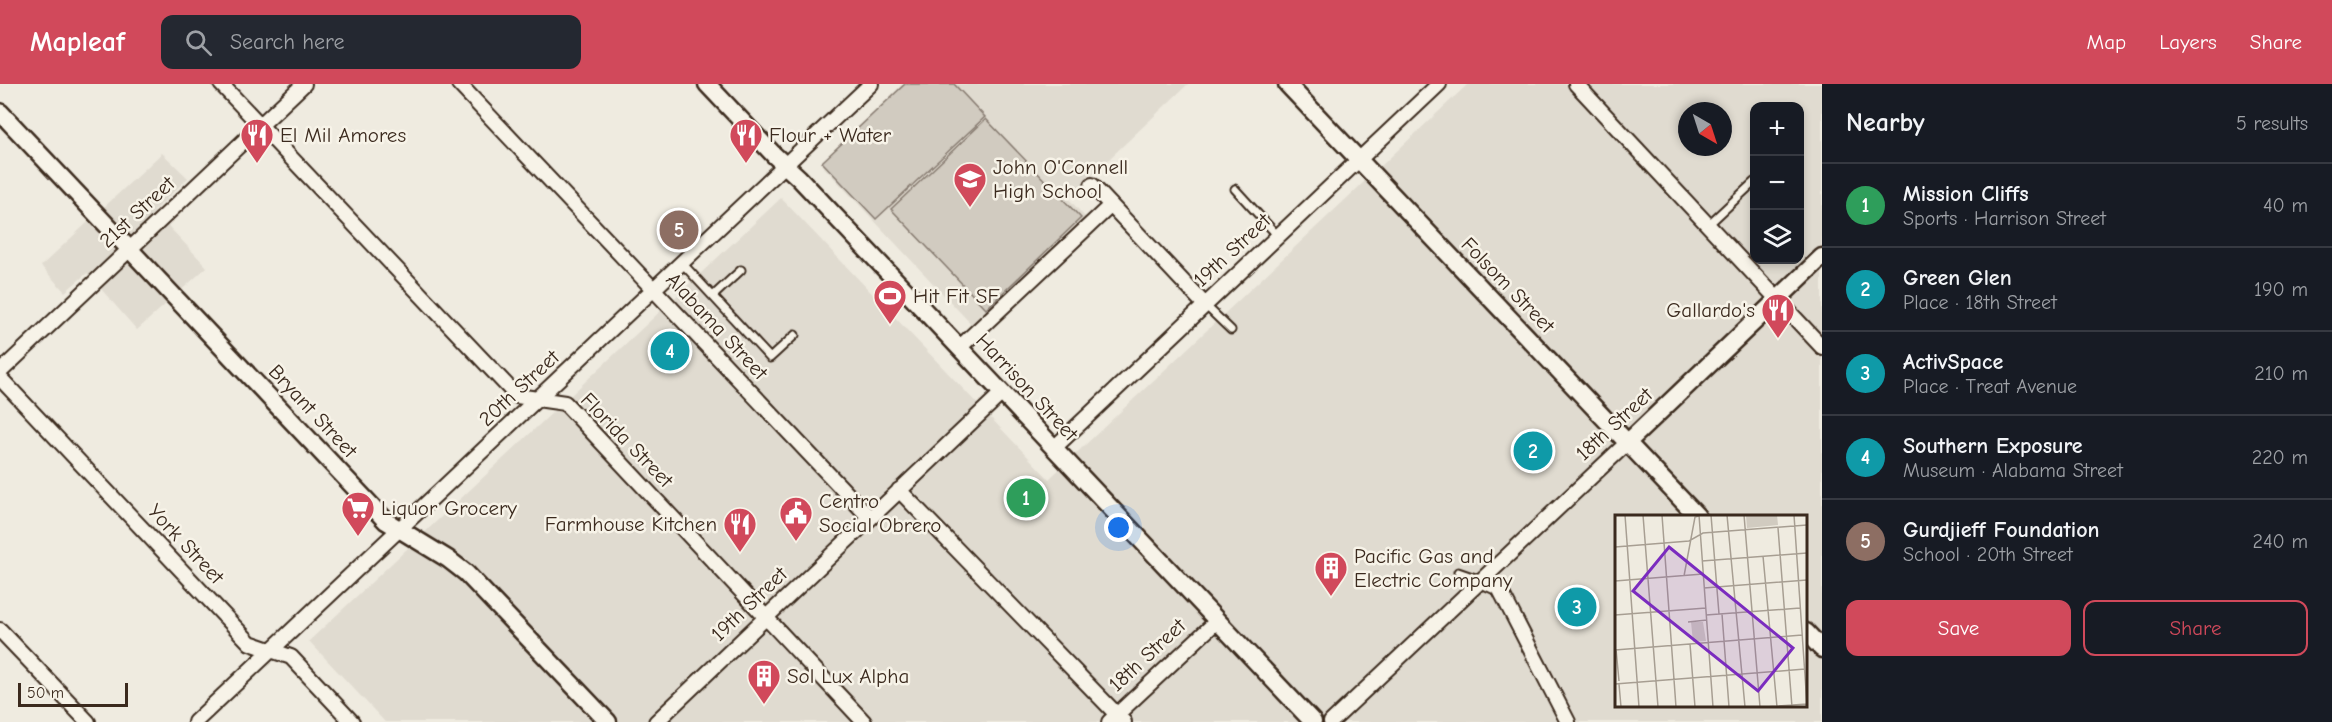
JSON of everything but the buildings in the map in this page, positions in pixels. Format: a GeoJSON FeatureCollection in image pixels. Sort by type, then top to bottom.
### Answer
{"type":"FeatureCollection","features":[{"type":"Feature","properties":{"kind":"street","name":"Florida Street"},"geometry":{"type":"LineString","coordinates":[[221,84],[517,396],[565,403],[864,722]]}},
{"type":"Feature","properties":{"kind":"street","name":"21st Street"},"geometry":{"type":"LineString","coordinates":[[0,372],[304,84]]}},
{"type":"Feature","properties":{"kind":"street","name":"Alabama Street"},"geometry":{"type":"LineString","coordinates":[[459,84],[870,518]]}},
{"type":"Feature","properties":{"kind":"street","name":"Harrison Street"},"geometry":{"type":"LineString","coordinates":[[707,84],[1313,722]]}},
{"type":"Feature","properties":{"kind":"street","name":"20th Street"},"geometry":{"type":"LineString","coordinates":[[195,722],[871,84]]}},
{"type":"Feature","properties":{"kind":"street","name":"Folsom Street"},"geometry":{"type":"LineString","coordinates":[[1287,84],[1696,515]]}},
{"type":"Feature","properties":{"kind":"street","name":"19th Street"},"geometry":{"type":"LineString","coordinates":[[1054,448],[1439,84]]}},
{"type":"Feature","properties":{"kind":"street"},"geometry":{"type":"LineString","coordinates":[[1576,84],[1822,346]]}},
{"type":"Feature","properties":{"kind":"street","name":"Bryant Street"},"geometry":{"type":"LineString","coordinates":[[0,112],[386,521],[448,559],[466,573],[608,722]]}},
{"type":"Feature","properties":{"kind":"street"},"geometry":{"type":"LineString","coordinates":[[1092,185],[1205,304]]}},
{"type":"Feature","properties":{"kind":"street"},"geometry":{"type":"LineString","coordinates":[[959,348],[1111,205]]}},
{"type":"Feature","properties":{"kind":"street","name":"18th Street"},"geometry":{"type":"LineString","coordinates":[[1331,722],[1822,257]]}},
{"type":"Feature","properties":{"kind":"street","name":"York Street"},"geometry":{"type":"LineString","coordinates":[[0,378],[250,643],[291,657],[352,722]]}},
{"type":"Feature","properties":{"kind":"street","name":"19th Street"},"geometry":{"type":"LineString","coordinates":[[656,722],[1002,393]]}},
{"type":"Feature","properties":{"kind":"street"},"geometry":{"type":"LineString","coordinates":[[899,490],[1117,720]]}},
{"type":"Feature","properties":{"kind":"street"},"geometry":{"type":"LineString","coordinates":[[1481,580],[1499,588],[1568,722]]}},
{"type":"Feature","properties":{"kind":"street","name":"18th Street"},"geometry":{"type":"LineString","coordinates":[[1117,720],[1217,621]]}},
{"type":"Feature","properties":{"kind":"street"},"geometry":{"type":"LineString","coordinates":[[0,630],[88,722]]}},
{"type":"Feature","properties":{"kind":"street"},"geometry":{"type":"LineString","coordinates":[[1807,633],[1822,650]]}},
{"type":"Feature","properties":{"kind":"lane"},"geometry":{"type":"LineString","coordinates":[[1708,225],[1750,187]]}},
{"type":"Feature","properties":{"kind":"lane"},"geometry":{"type":"LineString","coordinates":[[1235,189],[1278,236]]}},
{"type":"Feature","properties":{"kind":"lane"},"geometry":{"type":"LineString","coordinates":[[682,263],[770,358],[795,336]]}},
{"type":"Feature","properties":{"kind":"lane"},"geometry":{"type":"LineString","coordinates":[[713,296],[741,270]]}},
{"type":"Feature","properties":{"kind":"lane"},"geometry":{"type":"LineString","coordinates":[[1205,304],[1231,330]]}},
{"type":"Feature","properties":{"kind":"lane"},"geometry":{"type":"LineString","coordinates":[[1458,572],[1481,580]]}},
{"type":"Feature","properties":{"kind":"shaded area","name":"John O'Connell High School"},"geometry":{"type":"Polygon","coordinates":[[[903,84],[1188,84],[1068,198],[1086,218],[973,326],[820,163],[903,84]]]}},
{"type":"Feature","properties":{"kind":"shaded area"},"geometry":{"type":"Polygon","coordinates":[[[905,84],[954,84],[985,117],[876,219],[822,162],[905,84]]]}},
{"type":"Feature","properties":{"kind":"shaded area"},"geometry":{"type":"Polygon","coordinates":[[[1468,84],[1822,84],[1822,722],[385,722],[309,641],[781,198],[1049,479],[1468,84]]]}},
{"type":"Feature","properties":{"kind":"shaded area"},"geometry":{"type":"Polygon","coordinates":[[[986,119],[1081,218],[986,309],[891,209],[986,119]]]}},
{"type":"Feature","properties":{"kind":"shaded area"},"geometry":{"type":"Polygon","coordinates":[[[162,153],[188,178],[154,211],[207,267],[137,330],[87,273],[65,292],[41,266],[162,153]]]}},
{"type":"Feature","properties":{"kind":"place","name":"El Mil Amores"},"geometry":{"type":"Point","coordinates":[257,164]}},
{"type":"Feature","properties":{"kind":"place","name":"Flour + Water"},"geometry":{"type":"Point","coordinates":[746,164]}},
{"type":"Feature","properties":{"kind":"place","name":"John O'Connell High School"},"geometry":{"type":"Point","coordinates":[970,208]}},
{"type":"Feature","properties":{"kind":"place","name":"Gurdjieff Foundation"},"geometry":{"type":"Point","coordinates":[679,230]}},
{"type":"Feature","properties":{"kind":"place","name":"Hit Fit SF"},"geometry":{"type":"Point","coordinates":[890,325]}},
{"type":"Feature","properties":{"kind":"place","name":"Gallardo's"},"geometry":{"type":"Point","coordinates":[1778,339]}},
{"type":"Feature","properties":{"kind":"place","name":"Southern Exposure"},"geometry":{"type":"Point","coordinates":[670,351]}},
{"type":"Feature","properties":{"kind":"place","name":"Green Glen"},"geometry":{"type":"Point","coordinates":[1533,451]}},
{"type":"Feature","properties":{"kind":"place","name":"Mission Cliffs"},"geometry":{"type":"Point","coordinates":[1026,498]}},
{"type":"Feature","properties":{"kind":"place","name":"Liquor Grocery"},"geometry":{"type":"Point","coordinates":[358,537]}},
{"type":"Feature","properties":{"kind":"place","name":"Centro Social Obrero"},"geometry":{"type":"Point","coordinates":[796,542]}},
{"type":"Feature","properties":{"kind":"place","name":"Farmhouse Kitchen"},"geometry":{"type":"Point","coordinates":[740,553]}},
{"type":"Feature","properties":{"kind":"place","name":"Pacific Gas and Electric Company"},"geometry":{"type":"Point","coordinates":[1331,597]}},
{"type":"Feature","properties":{"kind":"place","name":"ActivSpace"},"geometry":{"type":"Point","coordinates":[1577,607]}},
{"type":"Feature","properties":{"kind":"place","name":"Sol Lux Alpha"},"geometry":{"type":"Point","coordinates":[764,705]}}]}
